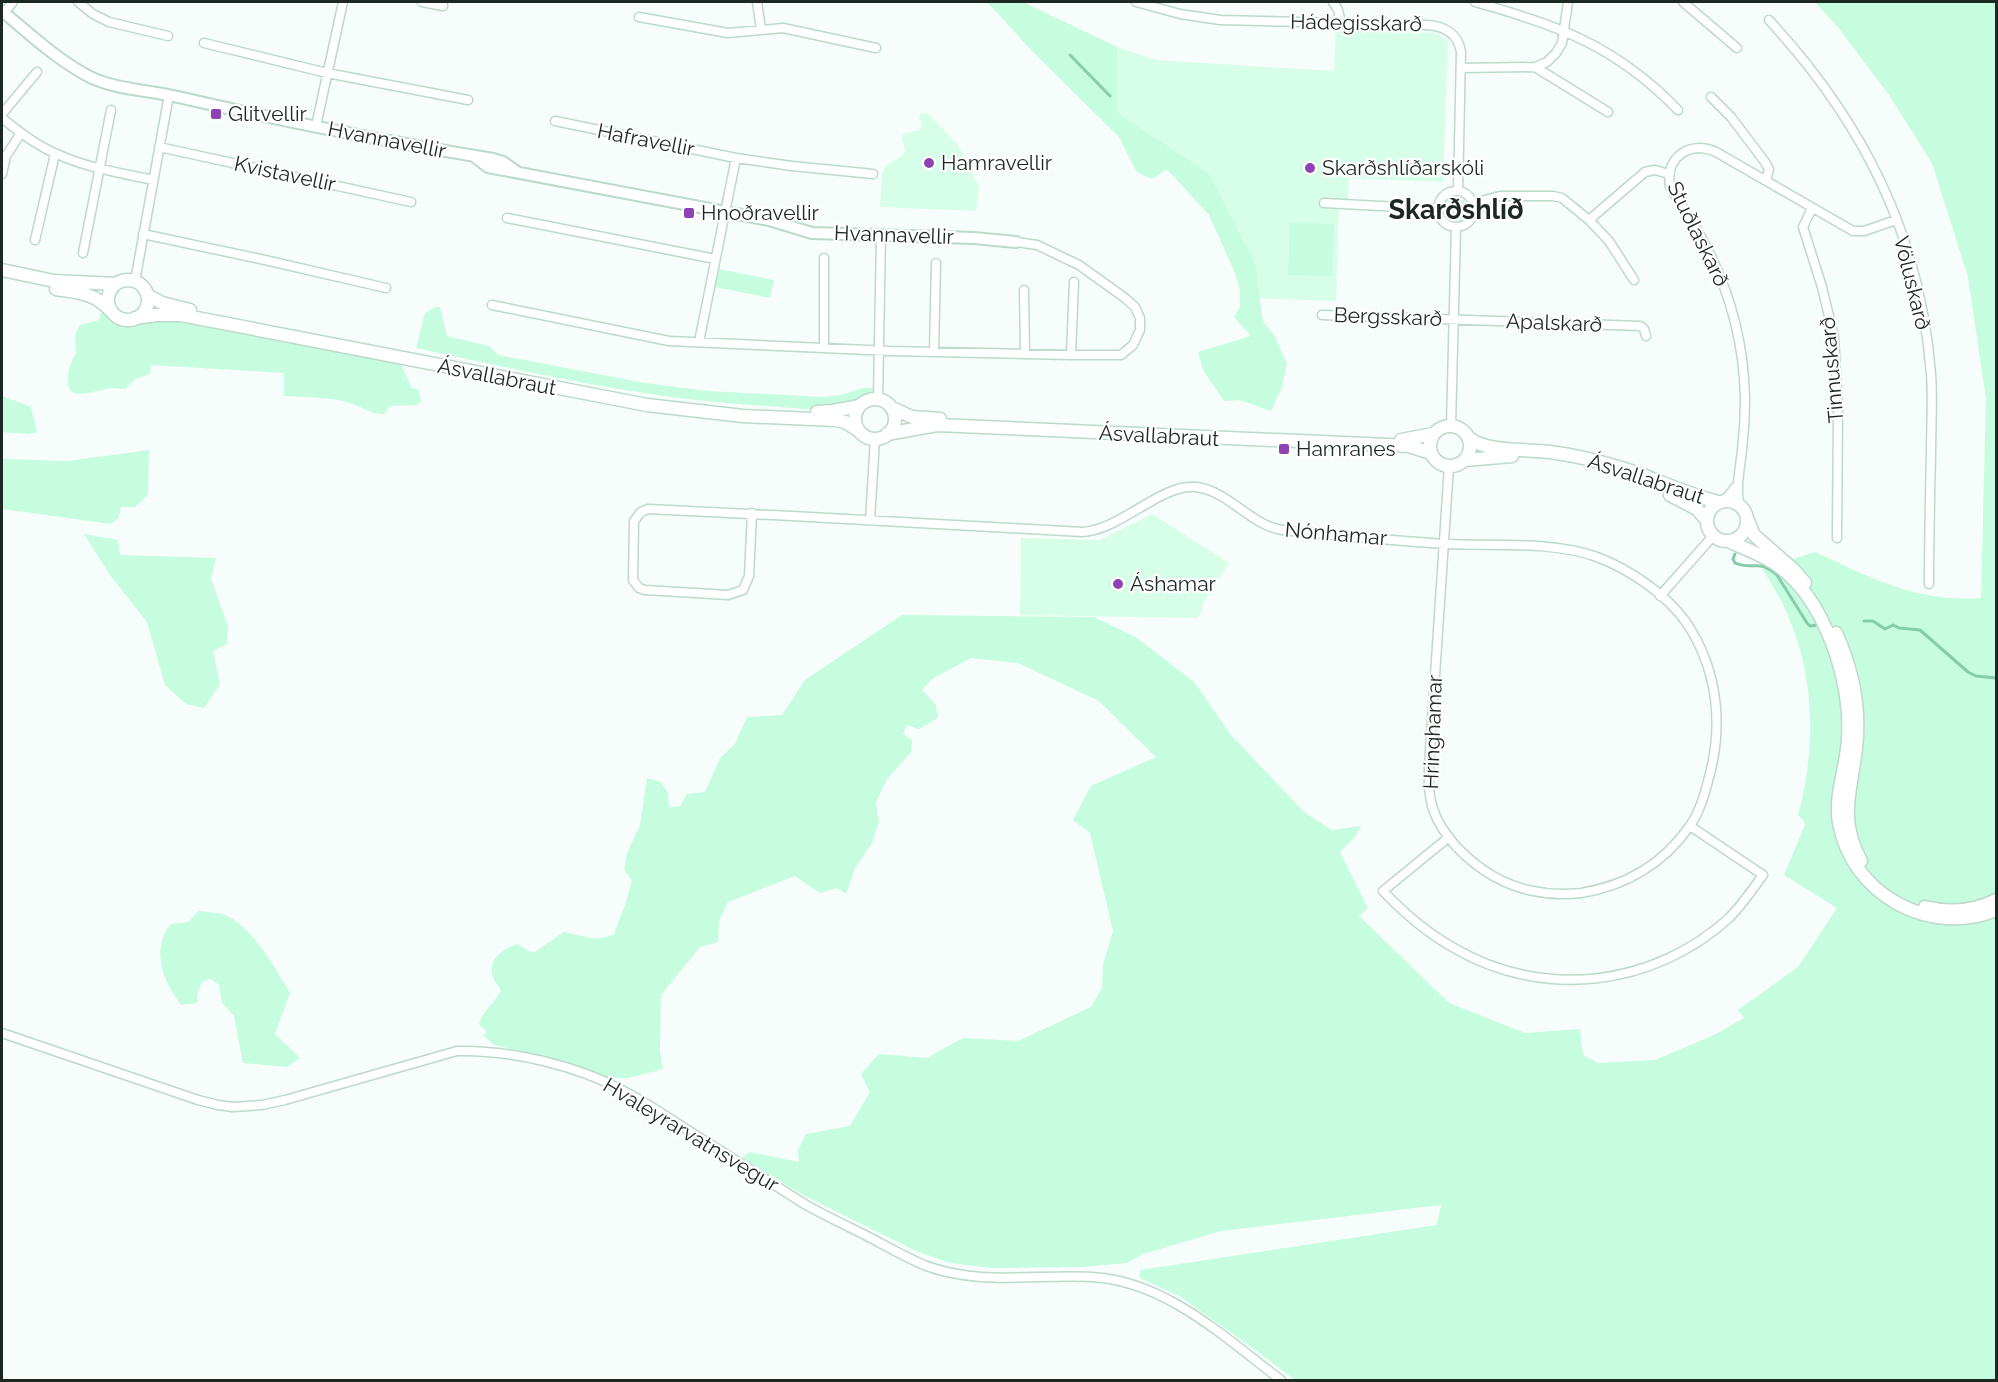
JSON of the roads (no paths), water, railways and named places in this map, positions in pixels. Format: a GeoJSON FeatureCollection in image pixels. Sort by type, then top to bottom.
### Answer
{"type":"FeatureCollection","features":[{"type":"Feature","properties":{"kind":"main road"},"geometry":{"type":"LineString","coordinates":[[2,270],[54,281],[116,284],[128,280],[135,281],[140,284],[147,295],[147,306],[135,318],[121,319],[96,297],[86,293],[2,279]]}},
{"type":"Feature","properties":{"kind":"main road"},"geometry":{"type":"LineString","coordinates":[[110,310],[109,293],[116,284]]}},
{"type":"Feature","properties":{"kind":"main road","name":"Ásvallabraut"},"geometry":{"type":"LineString","coordinates":[[147,295],[162,303],[182,308],[643,397],[696,404],[788,411],[832,411],[860,406]]}},
{"type":"Feature","properties":{"kind":"main road","name":"Ásvallabraut"},"geometry":{"type":"LineString","coordinates":[[135,318],[181,315],[615,400],[707,413],[835,420],[846,423],[859,431]]}},
{"type":"Feature","properties":{"kind":"main road"},"geometry":{"type":"LineString","coordinates":[[878,399],[886,402],[892,408],[895,420],[888,434],[875,439],[859,431],[856,416],[860,406],[868,400],[878,399]]}},
{"type":"Feature","properties":{"kind":"main road","name":"Ásvallabraut"},"geometry":{"type":"LineString","coordinates":[[892,408],[919,418],[1384,439],[1415,439],[1433,434]]}},
{"type":"Feature","properties":{"kind":"main road","name":"Ásvallabraut"},"geometry":{"type":"LineString","coordinates":[[888,434],[926,426],[947,426],[1409,446],[1431,453]]}},
{"type":"Feature","properties":{"kind":"main road"},"geometry":{"type":"LineString","coordinates":[[1450,426],[1462,429],[1469,438],[1470,450],[1461,464],[1449,466],[1438,462],[1431,453],[1430,447],[1433,434],[1450,426]]}},
{"type":"Feature","properties":{"kind":"main road","name":"Ásvallabraut"},"geometry":{"type":"LineString","coordinates":[[1469,438],[1480,445],[1492,448],[1541,451],[1587,459],[1641,475],[1696,496],[1721,501]]}},
{"type":"Feature","properties":{"kind":"main road","name":"Ásvallabraut"},"geometry":{"type":"LineString","coordinates":[[1465,460],[1518,456],[1549,459],[1607,471],[1682,500],[1697,509],[1707,521]]}},
{"type":"Feature","properties":{"kind":"main road"},"geometry":{"type":"LineString","coordinates":[[1996,900],[1968,909],[1934,909],[1912,903],[1892,893],[1867,869],[1851,837],[1847,815],[1857,745],[1858,718],[1852,676],[1846,656],[1833,626],[1809,588],[1794,570],[1754,535],[1739,504],[1721,501],[1710,510],[1707,521],[1713,536],[1775,564],[1792,580],[1812,606],[1835,651],[1845,691],[1848,735],[1838,815],[1846,849],[1860,871],[1885,897],[1917,913],[1954,919],[1978,916],[1996,910]]}},
{"type":"Feature","properties":{"kind":"main road"},"geometry":{"type":"LineString","coordinates":[[1728,541],[1740,537],[1747,518]]}},
{"type":"Feature","properties":{"kind":"street"},"geometry":{"type":"LineString","coordinates":[[3,12],[13,2]]}},
{"type":"Feature","properties":{"kind":"street"},"geometry":{"type":"LineString","coordinates":[[78,2],[93,14],[109,22],[168,36]]}},
{"type":"Feature","properties":{"kind":"street"},"geometry":{"type":"LineString","coordinates":[[316,126],[344,2]]}},
{"type":"Feature","properties":{"kind":"street"},"geometry":{"type":"LineString","coordinates":[[422,2],[443,6]]}},
{"type":"Feature","properties":{"kind":"street"},"geometry":{"type":"LineString","coordinates":[[757,2],[761,29]]}},
{"type":"Feature","properties":{"kind":"street","name":"Hádegisskarð"},"geometry":{"type":"LineString","coordinates":[[1136,2],[1180,14],[1220,20],[1441,26],[1458,41],[1461,52],[1458,191]]}},
{"type":"Feature","properties":{"kind":"street"},"geometry":{"type":"LineString","coordinates":[[1333,2],[1338,10],[1341,23]]}},
{"type":"Feature","properties":{"kind":"street"},"geometry":{"type":"LineString","coordinates":[[1475,2],[1528,16],[1598,46],[1633,69],[1678,110]]}},
{"type":"Feature","properties":{"kind":"street"},"geometry":{"type":"LineString","coordinates":[[1461,68],[1535,67],[1547,62],[1562,43],[1568,2]]}},
{"type":"Feature","properties":{"kind":"street"},"geometry":{"type":"LineString","coordinates":[[1683,2],[1737,48]]}},
{"type":"Feature","properties":{"kind":"street","name":"Hvannavellir"},"geometry":{"type":"LineString","coordinates":[[3,12],[57,57],[89,76],[112,86],[169,95],[475,157],[484,166],[769,220],[812,233],[974,238],[1021,243]]}},
{"type":"Feature","properties":{"kind":"street"},"geometry":{"type":"LineString","coordinates":[[639,17],[728,33],[783,28],[876,48]]}},
{"type":"Feature","properties":{"kind":"street","name":"Völuskarð"},"geometry":{"type":"LineString","coordinates":[[1769,20],[1800,54],[1844,113],[1866,152],[1888,197],[1915,280],[1925,327],[1931,375],[1929,584]]}},
{"type":"Feature","properties":{"kind":"street"},"geometry":{"type":"LineString","coordinates":[[204,43],[327,73],[468,100]]}},
{"type":"Feature","properties":{"kind":"street"},"geometry":{"type":"LineString","coordinates":[[1535,67],[1608,112]]}},
{"type":"Feature","properties":{"kind":"street"},"geometry":{"type":"LineString","coordinates":[[37,72],[2,116],[21,134],[55,154],[100,168],[153,180]]}},
{"type":"Feature","properties":{"kind":"street"},"geometry":{"type":"LineString","coordinates":[[135,281],[169,95]]}},
{"type":"Feature","properties":{"kind":"street"},"geometry":{"type":"LineString","coordinates":[[1711,97],[1731,117],[1765,162],[1769,169],[1766,180]]}},
{"type":"Feature","properties":{"kind":"street"},"geometry":{"type":"LineString","coordinates":[[83,253],[111,110]]}},
{"type":"Feature","properties":{"kind":"street","name":"Hafravellir"},"geometry":{"type":"LineString","coordinates":[[555,121],[736,158],[873,174]]}},
{"type":"Feature","properties":{"kind":"street"},"geometry":{"type":"LineString","coordinates":[[2,174],[6,156],[21,134]]}},
{"type":"Feature","properties":{"kind":"street","name":"Kvistavellir"},"geometry":{"type":"LineString","coordinates":[[159,147],[411,202]]}},
{"type":"Feature","properties":{"kind":"street","name":"Stuðlaskarð"},"geometry":{"type":"LineString","coordinates":[[1739,504],[1737,485],[1742,451],[1745,398],[1734,318],[1711,257],[1670,186],[1669,174],[1673,162],[1688,149],[1700,147],[1716,152],[1853,231],[1864,231],[1896,220]]}},
{"type":"Feature","properties":{"kind":"street"},"geometry":{"type":"LineString","coordinates":[[35,240],[55,154]]}},
{"type":"Feature","properties":{"kind":"street"},"geometry":{"type":"LineString","coordinates":[[699,342],[736,158]]}},
{"type":"Feature","properties":{"kind":"street"},"geometry":{"type":"LineString","coordinates":[[1589,220],[1645,172],[1655,170],[1669,174]]}},
{"type":"Feature","properties":{"kind":"street"},"geometry":{"type":"LineString","coordinates":[[1458,191],[1467,195],[1473,203],[1474,212],[1471,220],[1465,226],[1450,227],[1440,220],[1437,209],[1443,195],[1458,191]]}},
{"type":"Feature","properties":{"kind":"street"},"geometry":{"type":"LineString","coordinates":[[1473,203],[1500,196],[1553,196],[1566,201],[1609,241],[1634,280]]}},
{"type":"Feature","properties":{"kind":"street"},"geometry":{"type":"LineString","coordinates":[[1324,203],[1437,209]]}},
{"type":"Feature","properties":{"kind":"street","name":"Tinnuskarð"},"geometry":{"type":"LineString","coordinates":[[1812,208],[1803,227],[1826,303],[1834,338],[1837,370],[1837,538]]}},
{"type":"Feature","properties":{"kind":"street"},"geometry":{"type":"LineString","coordinates":[[507,218],[715,259]]}},
{"type":"Feature","properties":{"kind":"street"},"geometry":{"type":"LineString","coordinates":[[1450,426],[1456,228]]}},
{"type":"Feature","properties":{"kind":"street"},"geometry":{"type":"LineString","coordinates":[[143,234],[386,288]]}},
{"type":"Feature","properties":{"kind":"street"},"geometry":{"type":"LineString","coordinates":[[878,399],[881,235]]}},
{"type":"Feature","properties":{"kind":"street"},"geometry":{"type":"LineString","coordinates":[[492,305],[669,341],[1071,355],[1120,355],[1133,345],[1139,335],[1138,312],[1125,298],[1079,265],[1047,249],[1021,243]]}},
{"type":"Feature","properties":{"kind":"street"},"geometry":{"type":"LineString","coordinates":[[824,258],[824,348]]}},
{"type":"Feature","properties":{"kind":"street"},"geometry":{"type":"LineString","coordinates":[[934,352],[936,263]]}},
{"type":"Feature","properties":{"kind":"street"},"geometry":{"type":"LineString","coordinates":[[1071,355],[1074,282]]}},
{"type":"Feature","properties":{"kind":"street"},"geometry":{"type":"LineString","coordinates":[[1024,290],[1025,354]]}},
{"type":"Feature","properties":{"kind":"street","name":"Bergsskarð"},"geometry":{"type":"LineString","coordinates":[[1322,315],[1455,320]]}},
{"type":"Feature","properties":{"kind":"street","name":"Apalskarð"},"geometry":{"type":"LineString","coordinates":[[1455,320],[1640,326],[1644,329],[1646,336]]}},
{"type":"Feature","properties":{"kind":"street"},"geometry":{"type":"LineString","coordinates":[[752,513],[749,576],[743,590],[728,595],[673,593],[645,590],[635,584],[633,580],[634,521],[641,512],[648,509],[752,513],[870,520],[875,439]]}},
{"type":"Feature","properties":{"kind":"street","name":"Hringhamar"},"geometry":{"type":"LineString","coordinates":[[1443,543],[1572,550],[1599,558],[1622,569],[1660,596],[1675,609],[1696,640],[1714,685],[1717,706],[1716,745],[1711,771],[1703,801],[1690,826],[1665,855],[1636,876],[1599,890],[1566,895],[1529,891],[1497,879],[1468,859],[1449,837],[1434,812],[1430,797],[1429,766],[1443,543],[1449,466]]}},
{"type":"Feature","properties":{"kind":"street"},"geometry":{"type":"LineString","coordinates":[[1721,501],[1737,485]]}},
{"type":"Feature","properties":{"kind":"street","name":"Nónhamar"},"geometry":{"type":"LineString","coordinates":[[870,520],[1082,532],[1101,530],[1181,488],[1205,489],[1216,493],[1265,525],[1282,531],[1443,543]]}},
{"type":"Feature","properties":{"kind":"street"},"geometry":{"type":"LineString","coordinates":[[1660,596],[1713,536]]}},
{"type":"Feature","properties":{"kind":"street"},"geometry":{"type":"LineString","coordinates":[[1449,837],[1383,891],[1407,916],[1430,933],[1455,949],[1483,962],[1517,973],[1553,979],[1587,980],[1646,969],[1675,957],[1728,918],[1744,903],[1763,875],[1690,826]]}},
{"type":"Feature","properties":{"kind":"street","name":"Hvaleyrarvatnsvegur"},"geometry":{"type":"LineString","coordinates":[[2,1034],[198,1100],[233,1107],[262,1105],[285,1100],[457,1051],[485,1050],[526,1057],[592,1077],[622,1090],[807,1205],[926,1265],[962,1275],[1093,1277],[1115,1280],[1138,1287],[1161,1295],[1180,1306],[1281,1380]]}},
{"type":"Feature","properties":{"kind":"waterway"},"geometry":{"type":"LineString","coordinates":[[1070,55],[1110,96]]}},
{"type":"Feature","properties":{"kind":"waterway"},"geometry":{"type":"LineString","coordinates":[[1735,554],[1733,559],[1735,563],[1765,567],[1777,575],[1807,623],[1810,626],[1817,625]]}},
{"type":"Feature","properties":{"kind":"waterway"},"geometry":{"type":"LineString","coordinates":[[1864,621],[1873,621],[1885,629],[1893,625],[1899,628],[1920,630],[1968,672],[1976,676],[1996,678]]}},
{"type":"Feature","properties":{"kind":"place","name":"Glitvellir"},"geometry":{"type":"Point","coordinates":[216,114]}},
{"type":"Feature","properties":{"kind":"place","name":"Hamravellir"},"geometry":{"type":"Point","coordinates":[929,163]}},
{"type":"Feature","properties":{"kind":"place","name":"Skarðshlíðarskóli"},"geometry":{"type":"Point","coordinates":[1310,168]}},
{"type":"Feature","properties":{"kind":"place","name":"Hnoðravellir"},"geometry":{"type":"Point","coordinates":[689,213]}},
{"type":"Feature","properties":{"kind":"place","name":"Hamranes"},"geometry":{"type":"Point","coordinates":[1284,449]}},
{"type":"Feature","properties":{"kind":"place","name":"Áshamar"},"geometry":{"type":"Point","coordinates":[1118,584]}},
{"type":"Feature","properties":{"kind":"district","name":"Skarðshlíð"},"geometry":{"type":"Point","coordinates":[1456,210]}}]}
